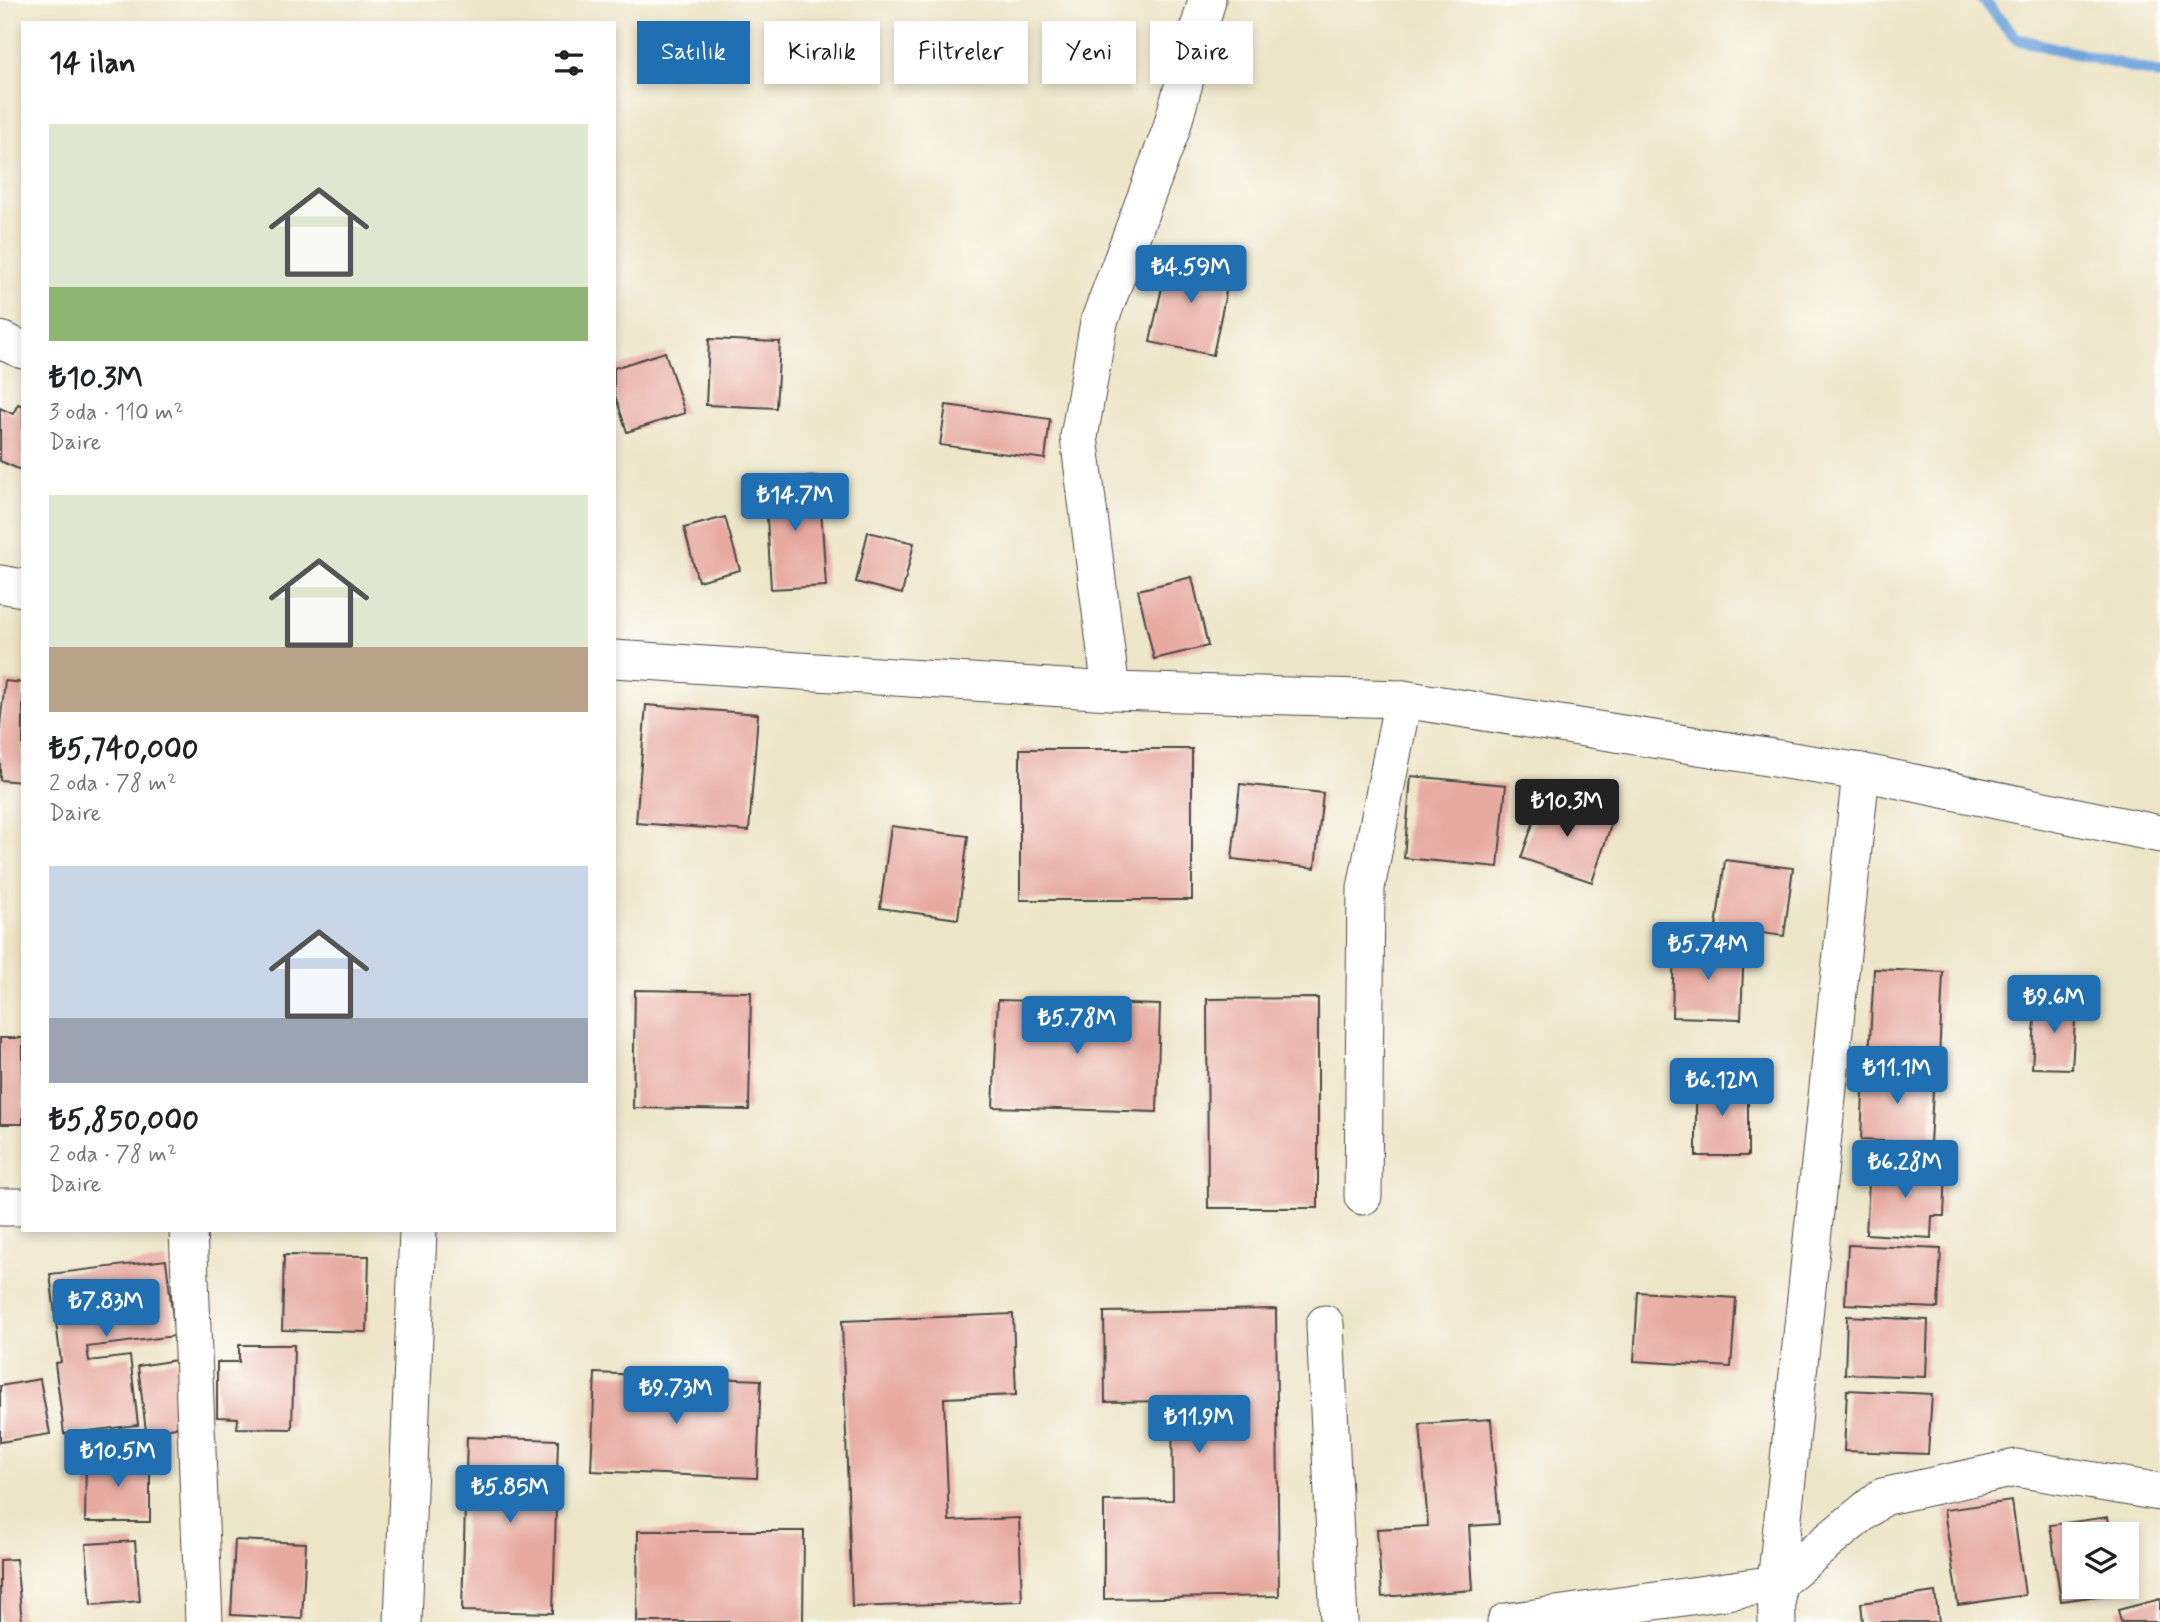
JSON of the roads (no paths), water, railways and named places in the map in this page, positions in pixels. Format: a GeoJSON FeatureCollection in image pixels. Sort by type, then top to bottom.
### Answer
{"type":"FeatureCollection","features":[{"type":"Feature","properties":{"kind":"street"},"geometry":{"type":"LineString","coordinates":[[1111,691],[1079,438],[1098,322],[1171,130],[1207,0]]}},
{"type":"Feature","properties":{"kind":"street"},"geometry":{"type":"LineString","coordinates":[[0,340],[21,349]]}},
{"type":"Feature","properties":{"kind":"street"},"geometry":{"type":"LineString","coordinates":[[0,584],[21,588]]}},
{"type":"Feature","properties":{"kind":"street"},"geometry":{"type":"LineString","coordinates":[[616,659],[1111,691],[1403,699],[1669,739],[1861,772],[2160,834]]}},
{"type":"Feature","properties":{"kind":"street"},"geometry":{"type":"LineString","coordinates":[[1363,1196],[1366,888],[1403,699]]}},
{"type":"Feature","properties":{"kind":"street"},"geometry":{"type":"LineString","coordinates":[[1777,1622],[1776,1584],[1861,772]]}},
{"type":"Feature","properties":{"kind":"street"},"geometry":{"type":"LineString","coordinates":[[0,1207],[21,1207]]}},
{"type":"Feature","properties":{"kind":"street"},"geometry":{"type":"LineString","coordinates":[[188,1232],[204,1622]]}},
{"type":"Feature","properties":{"kind":"street"},"geometry":{"type":"LineString","coordinates":[[403,1622],[418,1232]]}},
{"type":"Feature","properties":{"kind":"street"},"geometry":{"type":"LineString","coordinates":[[1325,1324],[1339,1622]]}},
{"type":"Feature","properties":{"kind":"street"},"geometry":{"type":"LineString","coordinates":[[1506,1622],[1776,1584],[1882,1497],[2016,1468],[2160,1492]]}},
{"type":"Feature","properties":{"kind":"waterway"},"geometry":{"type":"LineString","coordinates":[[1983,0],[2017,39],[2160,74]]}}]}
